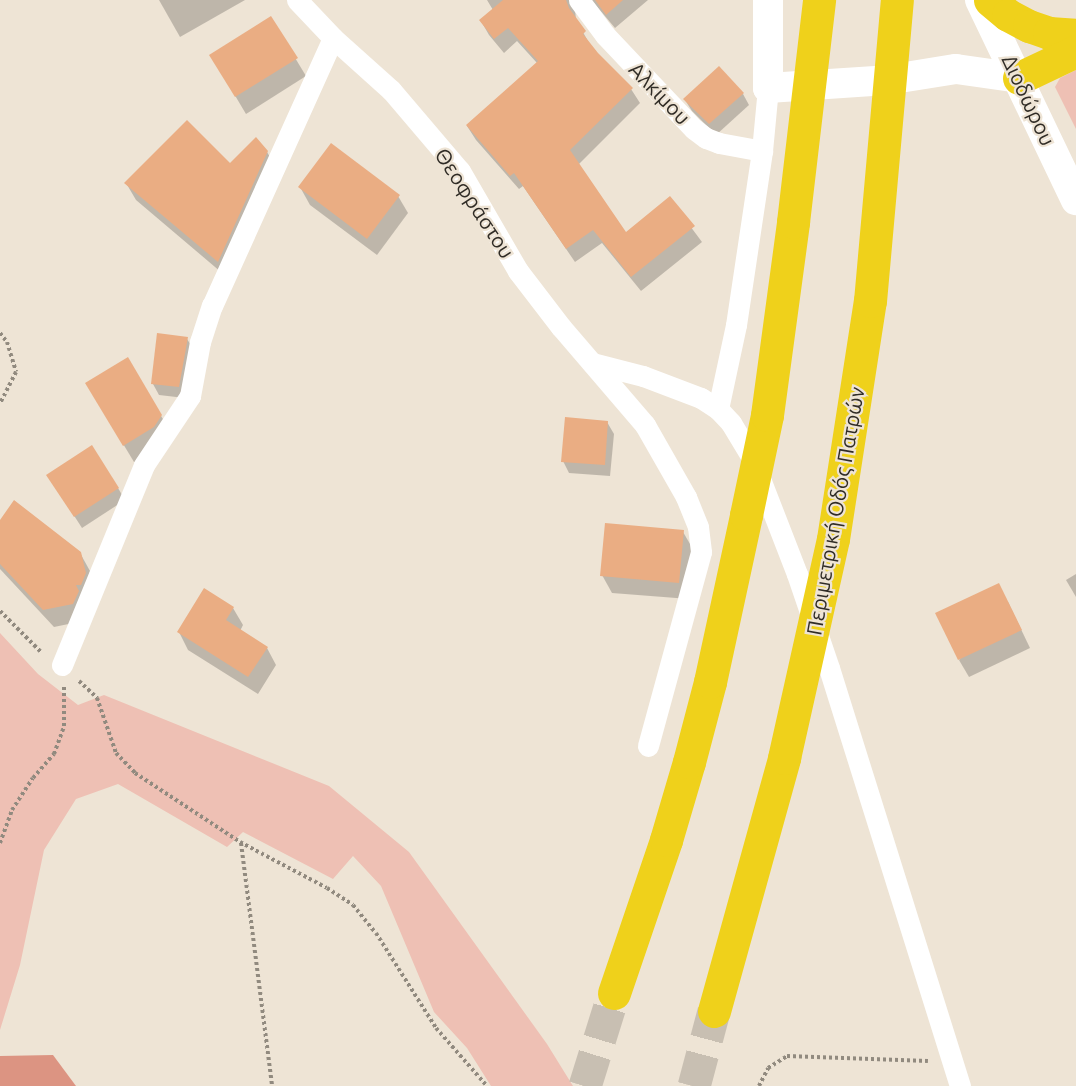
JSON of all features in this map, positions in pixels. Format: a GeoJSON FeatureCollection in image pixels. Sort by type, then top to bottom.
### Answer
{"type":"FeatureCollection","features":[{"type":"Feature","properties":{"kind":"highway"},"geometry":{"type":"LineString","coordinates":[[990,0],[1008,15],[1029,26],[1049,33],[1076,35]]}},
{"type":"Feature","properties":{"kind":"highway","name":"Περιμετρική Οδός Πατρών"},"geometry":{"type":"LineString","coordinates":[[714,1011],[781,769],[825,584],[870,301],[897,9]]}},
{"type":"Feature","properties":{"kind":"highway"},"geometry":{"type":"LineString","coordinates":[[614,993],[645,906],[689,762],[710,682],[746,515],[766,415],[793,222],[817,15]]}},
{"type":"Feature","properties":{"kind":"highway"},"geometry":{"type":"LineString","coordinates":[[1019,78],[1076,51]]}},
{"type":"Feature","properties":{"kind":"street","name":"Θεοφράστου"},"geometry":{"type":"LineString","coordinates":[[297,0],[333,38],[391,90],[460,171],[518,271],[645,425],[686,497],[698,527],[701,552],[648,746]]}},
{"type":"Feature","properties":{"kind":"street","name":"Αλκίμου"},"geometry":{"type":"LineString","coordinates":[[579,0],[605,35],[694,129],[706,138],[719,143],[762,151]]}},
{"type":"Feature","properties":{"kind":"street"},"geometry":{"type":"LineString","coordinates":[[718,409],[736,325],[762,151],[768,88],[768,0]]}},
{"type":"Feature","properties":{"kind":"street","name":"Διοδώρου"},"geometry":{"type":"LineString","coordinates":[[980,0],[1076,200]]}},
{"type":"Feature","properties":{"kind":"street"},"geometry":{"type":"LineString","coordinates":[[62,666],[144,465],[190,396],[200,342],[212,306],[333,38]]}},
{"type":"Feature","properties":{"kind":"street"},"geometry":{"type":"LineString","coordinates":[[768,88],[865,82],[956,69],[1019,78]]}},
{"type":"Feature","properties":{"kind":"street"},"geometry":{"type":"LineString","coordinates":[[592,363],[676,387],[718,409],[731,423],[752,458],[797,574],[960,1086]]}},
{"type":"Feature","properties":{"kind":"path"},"geometry":{"type":"LineString","coordinates":[[0,333],[7,342],[16,372],[0,403]]}},
{"type":"Feature","properties":{"kind":"path"},"geometry":{"type":"LineString","coordinates":[[0,611],[42,652],[62,666],[96,698],[120,759],[135,773],[240,842],[327,888],[353,905],[376,933],[436,1028],[468,1061],[487,1086]]}},
{"type":"Feature","properties":{"kind":"path"},"geometry":{"type":"LineString","coordinates":[[0,843],[12,810],[33,778],[54,754],[64,726],[62,666]]}},
{"type":"Feature","properties":{"kind":"path"},"geometry":{"type":"LineString","coordinates":[[240,842],[272,1086]]}},
{"type":"Feature","properties":{"kind":"path"},"geometry":{"type":"LineString","coordinates":[[759,1086],[768,1068],[787,1056],[953,1062]]}},
{"type":"Feature","properties":{"kind":"shaded area"},"geometry":{"type":"Polygon","coordinates":[[[1076,70],[1076,129],[1055,87],[1060,78],[1076,70]]]}},
{"type":"Feature","properties":{"kind":"shaded area"},"geometry":{"type":"Polygon","coordinates":[[[0,633],[38,674],[78,705],[104,695],[329,786],[409,852],[547,1044],[573,1086],[491,1086],[467,1048],[434,1012],[381,886],[353,856],[333,879],[243,832],[227,847],[118,784],[76,799],[44,850],[20,965],[0,1030],[0,633]]]}},
{"type":"Feature","properties":{"kind":"shaded area"},"geometry":{"type":"Polygon","coordinates":[[[53,1055],[76,1086],[0,1086],[0,1056],[53,1055]]]}},
{"type":"Feature","properties":{"kind":"building"},"geometry":{"type":"Polygon","coordinates":[[[503,0],[566,0],[569,8],[586,31],[583,34],[598,53],[633,88],[570,150],[626,232],[670,196],[695,226],[631,277],[593,230],[566,249],[514,173],[510,176],[466,125],[538,61],[508,28],[494,39],[479,20],[503,0]]]}},
{"type":"Feature","properties":{"kind":"building"},"geometry":{"type":"Polygon","coordinates":[[[595,0],[623,0],[606,15],[595,0]]]}},
{"type":"Feature","properties":{"kind":"building"},"geometry":{"type":"Polygon","coordinates":[[[271,16],[298,58],[235,97],[209,55],[271,16]]]}},
{"type":"Feature","properties":{"kind":"building"},"geometry":{"type":"Polygon","coordinates":[[[719,66],[744,93],[709,124],[683,99],[719,66]]]}},
{"type":"Feature","properties":{"kind":"building"},"geometry":{"type":"Polygon","coordinates":[[[187,120],[230,163],[256,137],[268,151],[218,262],[124,183],[187,120]]]}},
{"type":"Feature","properties":{"kind":"building"},"geometry":{"type":"Polygon","coordinates":[[[331,143],[400,195],[367,239],[298,187],[331,143]]]}},
{"type":"Feature","properties":{"kind":"building"},"geometry":{"type":"Polygon","coordinates":[[[157,333],[188,337],[179,387],[151,384],[157,333]]]}},
{"type":"Feature","properties":{"kind":"building"},"geometry":{"type":"Polygon","coordinates":[[[128,357],[162,415],[154,427],[123,446],[85,383],[128,357]]]}},
{"type":"Feature","properties":{"kind":"building"},"geometry":{"type":"Polygon","coordinates":[[[565,417],[608,421],[605,465],[561,462],[565,417]]]}},
{"type":"Feature","properties":{"kind":"building"},"geometry":{"type":"Polygon","coordinates":[[[92,445],[119,488],[74,517],[46,475],[92,445]]]}},
{"type":"Feature","properties":{"kind":"building"},"geometry":{"type":"Polygon","coordinates":[[[14,500],[81,552],[86,573],[81,585],[76,585],[79,591],[73,604],[43,610],[0,564],[0,520],[14,500]]]}},
{"type":"Feature","properties":{"kind":"building"},"geometry":{"type":"Polygon","coordinates":[[[605,523],[684,530],[679,583],[600,576],[605,523]]]}},
{"type":"Feature","properties":{"kind":"building"},"geometry":{"type":"Polygon","coordinates":[[[999,583],[1022,630],[958,660],[935,613],[999,583]]]}},
{"type":"Feature","properties":{"kind":"building"},"geometry":{"type":"Polygon","coordinates":[[[204,588],[234,607],[226,620],[268,647],[248,677],[177,632],[204,588]]]}},
{"type":"Feature","properties":{"kind":"tunnel"},"geometry":{"type":"LineString","coordinates":[[585,1086],[614,993]]}},
{"type":"Feature","properties":{"kind":"tunnel"},"geometry":{"type":"LineString","coordinates":[[694,1086],[714,1011]]}}]}
